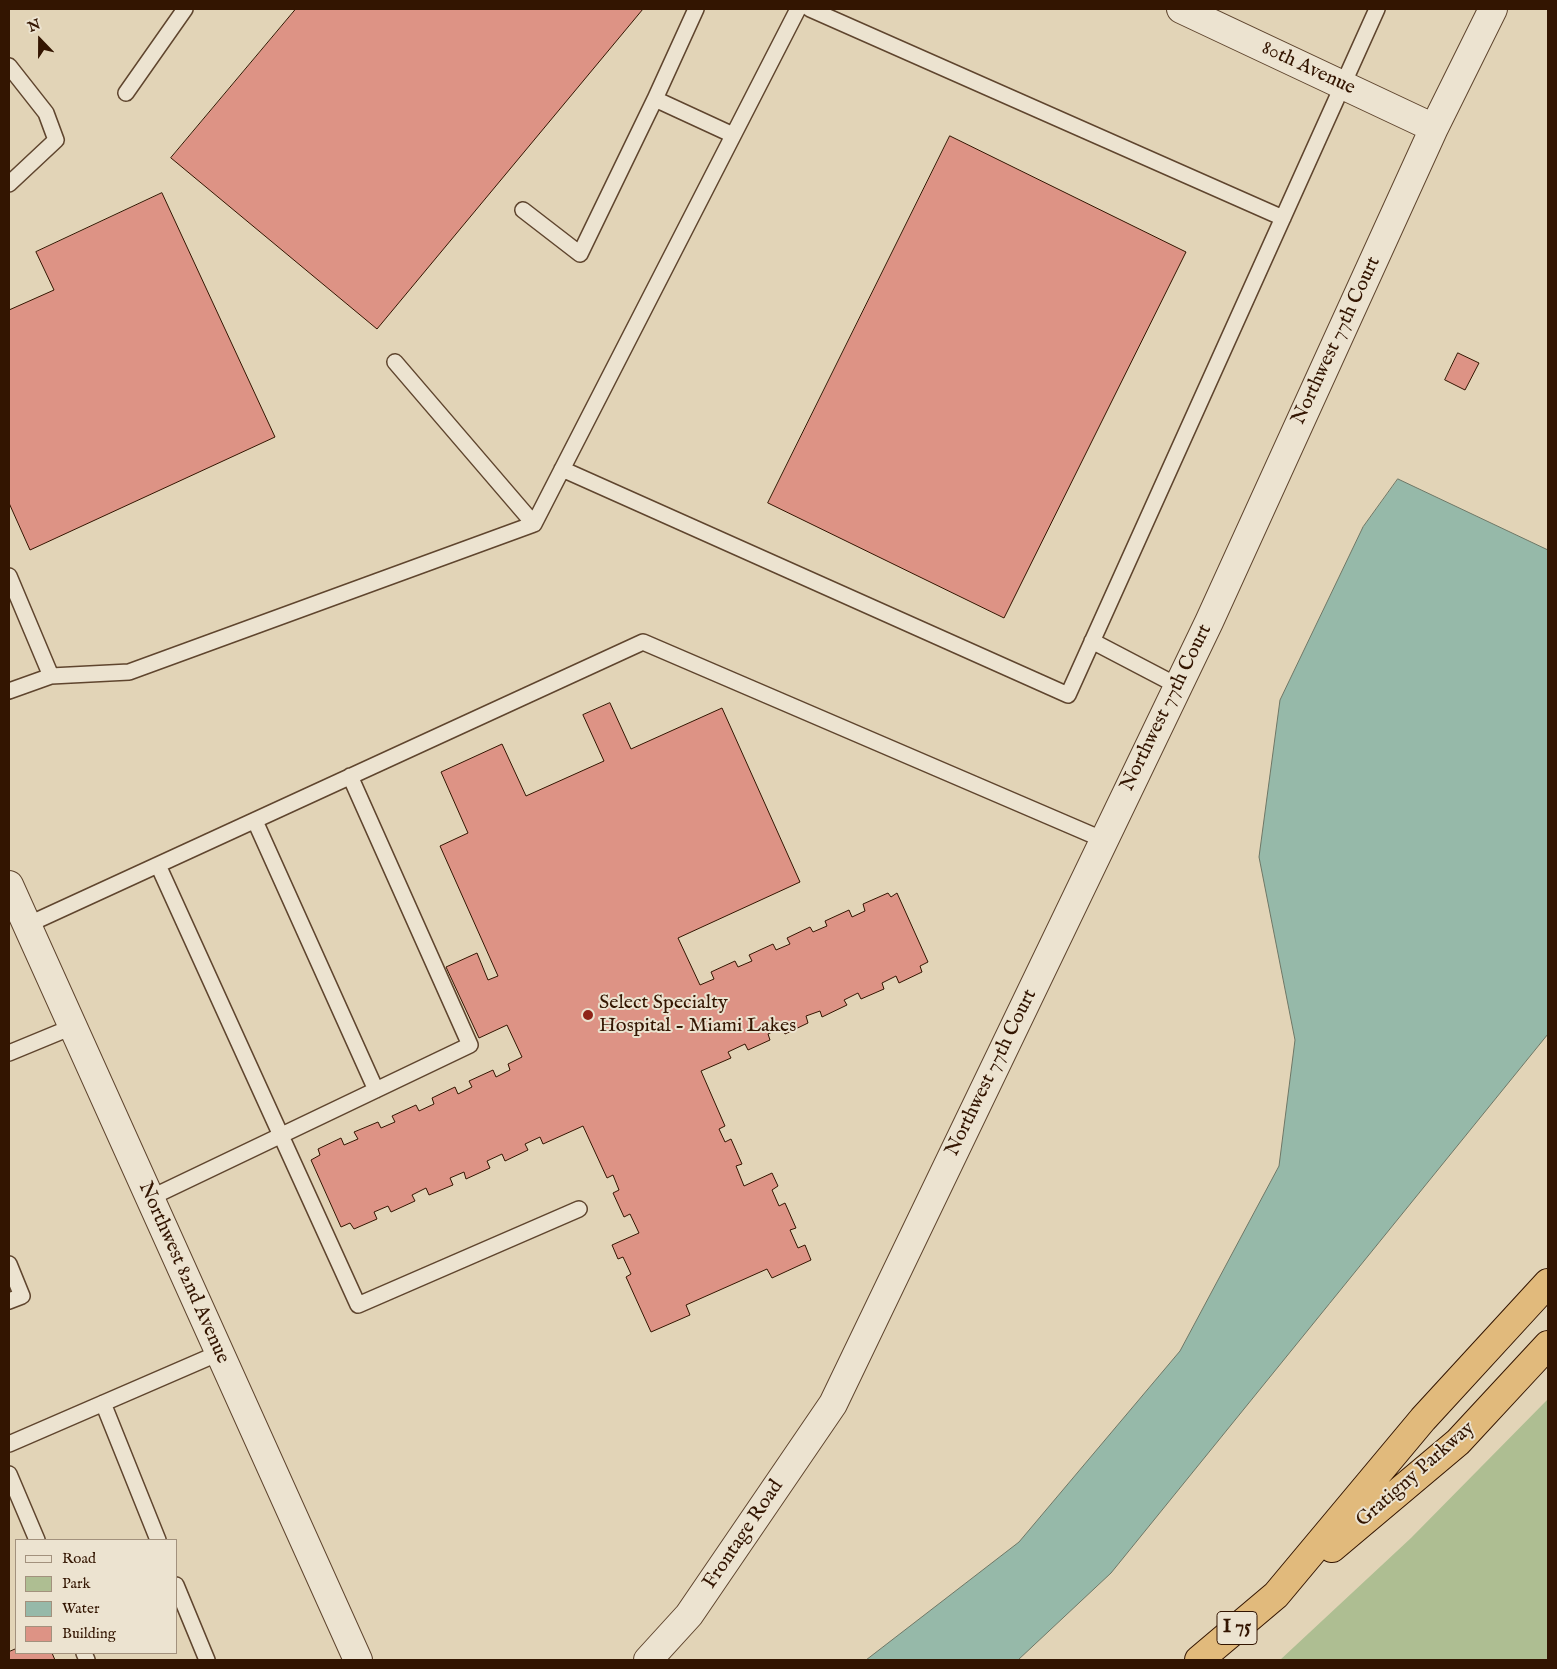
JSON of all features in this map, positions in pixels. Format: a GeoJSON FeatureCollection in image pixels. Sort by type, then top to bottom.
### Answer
{"type":"FeatureCollection","features":[{"type":"Feature","properties":{"kind":"highway"},"geometry":{"type":"LineString","coordinates":[[1276,1595],[1422,1420],[1548,1284]]}},
{"type":"Feature","properties":{"kind":"highway","name":"Gratigny Parkway"},"geometry":{"type":"LineString","coordinates":[[1276,1595],[1458,1442],[1548,1345]]}},
{"type":"Feature","properties":{"kind":"highway","name":"I 75"},"geometry":{"type":"LineString","coordinates":[[1199,1660],[1276,1595]]}},
{"type":"Feature","properties":{"kind":"street","name":"80th Avenue"},"geometry":{"type":"LineString","coordinates":[[1181,9],[1434,128]]}},
{"type":"Feature","properties":{"kind":"street","name":"Northwest 77th Court"},"geometry":{"type":"LineString","coordinates":[[833,1404],[1178,686],[1434,128],[1493,9]]}},
{"type":"Feature","properties":{"kind":"street","name":"Northwest 82nd Avenue"},"geometry":{"type":"LineString","coordinates":[[9,885],[358,1660]]}},
{"type":"Feature","properties":{"kind":"street","name":"Frontage Road"},"geometry":{"type":"LineString","coordinates":[[648,1660],[688,1615],[833,1404]]}},
{"type":"Feature","properties":{"kind":"lane"},"geometry":{"type":"LineString","coordinates":[[126,93],[185,9]]}},
{"type":"Feature","properties":{"kind":"lane"},"geometry":{"type":"LineString","coordinates":[[524,210],[580,254],[696,9]]}},
{"type":"Feature","properties":{"kind":"lane"},"geometry":{"type":"LineString","coordinates":[[9,691],[51,676],[130,672],[534,524],[798,9]]}},
{"type":"Feature","properties":{"kind":"lane"},"geometry":{"type":"LineString","coordinates":[[810,9],[1283,218]]}},
{"type":"Feature","properties":{"kind":"lane"},"geometry":{"type":"LineString","coordinates":[[562,469],[1068,695],[1377,9]]}},
{"type":"Feature","properties":{"kind":"lane"},"geometry":{"type":"LineString","coordinates":[[9,66],[46,113],[56,140],[9,184]]}},
{"type":"Feature","properties":{"kind":"lane"},"geometry":{"type":"LineString","coordinates":[[655,99],[733,135]]}},
{"type":"Feature","properties":{"kind":"lane"},"geometry":{"type":"LineString","coordinates":[[395,362],[534,524]]}},
{"type":"Feature","properties":{"kind":"lane"},"geometry":{"type":"LineString","coordinates":[[9,576],[51,676]]}},
{"type":"Feature","properties":{"kind":"lane"},"geometry":{"type":"LineString","coordinates":[[1092,641],[1178,686]]}},
{"type":"Feature","properties":{"kind":"lane"},"geometry":{"type":"LineString","coordinates":[[27,925],[643,642],[1104,840]]}},
{"type":"Feature","properties":{"kind":"lane"},"geometry":{"type":"LineString","coordinates":[[150,1198],[470,1045],[350,776]]}},
{"type":"Feature","properties":{"kind":"lane"},"geometry":{"type":"LineString","coordinates":[[255,821],[376,1090]]}},
{"type":"Feature","properties":{"kind":"lane"},"geometry":{"type":"LineString","coordinates":[[158,865],[358,1305],[578,1209]]}},
{"type":"Feature","properties":{"kind":"lane"},"geometry":{"type":"LineString","coordinates":[[9,1053],[72,1027]]}},
{"type":"Feature","properties":{"kind":"lane"},"geometry":{"type":"LineString","coordinates":[[9,1264],[22,1296],[9,1301]]}},
{"type":"Feature","properties":{"kind":"lane"},"geometry":{"type":"LineString","coordinates":[[9,1444],[219,1353]]}},
{"type":"Feature","properties":{"kind":"lane"},"geometry":{"type":"LineString","coordinates":[[103,1403],[158,1539]]}},
{"type":"Feature","properties":{"kind":"lane"},"geometry":{"type":"LineString","coordinates":[[9,1474],[37,1539]]}},
{"type":"Feature","properties":{"kind":"lane"},"geometry":{"type":"LineString","coordinates":[[178,1590],[207,1660]]}},
{"type":"Feature","properties":{"kind":"green space"},"geometry":{"type":"Polygon","coordinates":[[[1548,1399],[1548,1660],[1280,1660],[1411,1538],[1548,1399]]]}},
{"type":"Feature","properties":{"kind":"water"},"geometry":{"type":"Polygon","coordinates":[[[1398,479],[1548,550],[1548,1034],[1111,1573],[1018,1660],[866,1660],[1019,1542],[1180,1351],[1279,1166],[1295,1040],[1259,857],[1280,700],[1363,527],[1398,479]]]}},
{"type":"Feature","properties":{"kind":"building"},"geometry":{"type":"Polygon","coordinates":[[[296,9],[643,9],[377,329],[171,158],[296,9]]]}},
{"type":"Feature","properties":{"kind":"building"},"geometry":{"type":"Polygon","coordinates":[[[950,136],[1186,252],[1004,618],[768,503],[950,136]]]}},
{"type":"Feature","properties":{"kind":"building"},"geometry":{"type":"Polygon","coordinates":[[[162,193],[275,437],[30,550],[9,503],[9,310],[54,290],[36,252],[162,193]]]}},
{"type":"Feature","properties":{"kind":"building"},"geometry":{"type":"Polygon","coordinates":[[[1458,353],[1479,363],[1465,390],[1445,380],[1458,353]]]}},
{"type":"Feature","properties":{"kind":"building"},"geometry":{"type":"Polygon","coordinates":[[[610,703],[631,749],[722,708],[800,882],[678,938],[700,985],[714,979],[711,972],[735,961],[738,967],[752,961],[749,955],[773,944],[776,950],[790,944],[787,938],[810,927],[813,932],[827,926],[825,921],[849,910],[852,917],[865,911],[863,904],[888,893],[891,897],[897,893],[928,962],[920,966],[922,972],[899,983],[896,976],[882,983],[884,989],[861,999],[858,993],[844,1000],[847,1005],[822,1017],[820,1011],[806,1016],[808,1023],[785,1034],[782,1027],[768,1034],[770,1040],[748,1050],[745,1044],[728,1052],[731,1058],[701,1071],[725,1126],[719,1129],[725,1142],[731,1139],[742,1164],[736,1166],[744,1186],[772,1173],[778,1186],[772,1190],[779,1206],[785,1203],[796,1228],[790,1230],[798,1248],[805,1245],[811,1260],[772,1278],[767,1269],[686,1305],[690,1315],[651,1332],[626,1277],[631,1274],[623,1257],[618,1259],[612,1245],[639,1233],[630,1214],[624,1217],[613,1193],[619,1190],[613,1175],[607,1178],[583,1126],[543,1144],[540,1137],[525,1144],[528,1150],[505,1161],[502,1154],[487,1161],[490,1168],[466,1179],[464,1172],[450,1178],[453,1185],[429,1195],[426,1188],[412,1195],[415,1201],[391,1212],[388,1206],[374,1212],[377,1219],[354,1229],[350,1223],[341,1227],[311,1160],[320,1155],[318,1149],[341,1138],[344,1145],[358,1139],[354,1132],[378,1122],[381,1128],[395,1122],[392,1116],[416,1105],[419,1111],[434,1104],[432,1098],[455,1087],[458,1094],[472,1087],[469,1081],[493,1070],[496,1077],[510,1070],[508,1064],[522,1057],[507,1025],[479,1038],[446,967],[477,953],[488,980],[498,976],[440,846],[468,833],[441,772],[502,744],[526,796],[604,761],[583,715],[610,703]]]}},
{"type":"Feature","properties":{"kind":"building"},"geometry":{"type":"Polygon","coordinates":[[[15,1649],[15,1654],[52,1654],[55,1660],[9,1660],[9,1652],[15,1649]]]}},
{"type":"Feature","properties":{"kind":"place","name":"Select Specialty Hospital - Miami Lakes"},"geometry":{"type":"Point","coordinates":[588,1015]}}]}
